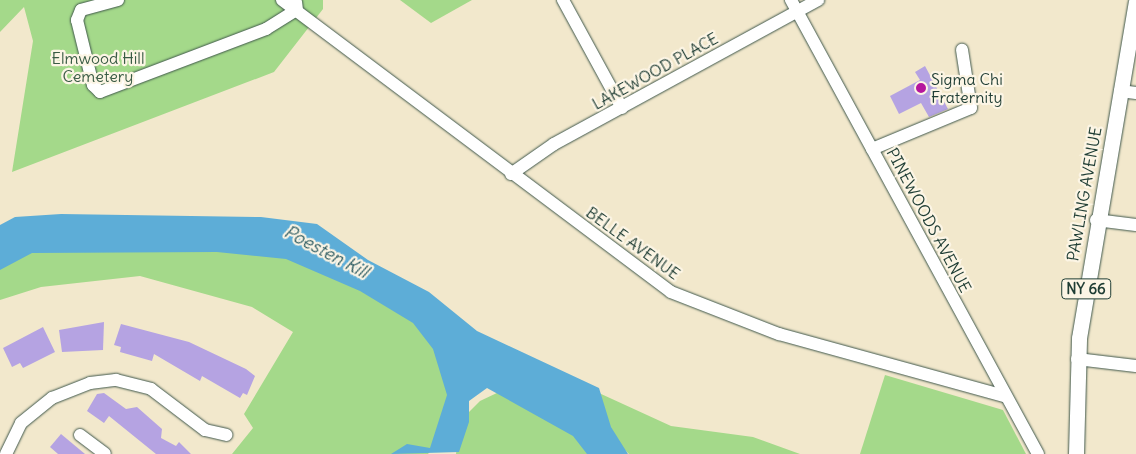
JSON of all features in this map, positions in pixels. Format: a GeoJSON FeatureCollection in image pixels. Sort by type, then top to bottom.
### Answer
{"type":"FeatureCollection","features":[{"type":"Feature","properties":{"kind":"main road","name":"PAWLING AVENUE"},"geometry":{"type":"LineString","coordinates":[[1076,454],[1077,359],[1096,220],[1136,2]]}},
{"type":"Feature","properties":{"kind":"street"},"geometry":{"type":"LineString","coordinates":[[118,0],[81,10],[77,20],[92,85],[100,92],[266,29],[294,3]]}},
{"type":"Feature","properties":{"kind":"street","name":"BELLE AVENUE"},"geometry":{"type":"LineString","coordinates":[[282,0],[294,3],[511,174],[682,298],[779,334],[1004,396]]}},
{"type":"Feature","properties":{"kind":"street"},"geometry":{"type":"LineString","coordinates":[[563,0],[622,108]]}},
{"type":"Feature","properties":{"kind":"street","name":"PINEWOODS AVENUE"},"geometry":{"type":"LineString","coordinates":[[791,0],[1004,396],[1038,454]]}},
{"type":"Feature","properties":{"kind":"street","name":"LAKEWOOD PLACE"},"geometry":{"type":"LineString","coordinates":[[511,174],[554,144],[818,0]]}},
{"type":"Feature","properties":{"kind":"street"},"geometry":{"type":"LineString","coordinates":[[872,149],[971,108],[962,50]]}},
{"type":"Feature","properties":{"kind":"street"},"geometry":{"type":"LineString","coordinates":[[1120,91],[1136,93]]}},
{"type":"Feature","properties":{"kind":"street"},"geometry":{"type":"LineString","coordinates":[[1096,220],[1136,225]]}},
{"type":"Feature","properties":{"kind":"street"},"geometry":{"type":"LineString","coordinates":[[1077,359],[1136,366]]}},
{"type":"Feature","properties":{"kind":"street"},"geometry":{"type":"LineString","coordinates":[[6,454],[21,423],[52,398],[90,382],[116,380],[151,389],[205,430],[226,435]]}},
{"type":"Feature","properties":{"kind":"street"},"geometry":{"type":"LineString","coordinates":[[80,435],[104,454]]}},
{"type":"Feature","properties":{"kind":"green space","name":"Elmwood Hill Cemetery"},"geometry":{"type":"Polygon","coordinates":[[[0,0],[323,0],[323,9],[274,72],[12,172],[33,41],[24,7],[0,32],[0,0]]]}},
{"type":"Feature","properties":{"kind":"green space"},"geometry":{"type":"Polygon","coordinates":[[[400,0],[472,0],[431,23],[400,0]]]}},
{"type":"Feature","properties":{"kind":"green space"},"geometry":{"type":"Polygon","coordinates":[[[188,243],[292,258],[356,285],[414,320],[437,348],[450,394],[432,449],[428,454],[232,454],[253,428],[244,414],[293,332],[252,307],[140,276],[41,287],[0,300],[0,265],[36,246],[188,243]]]}},
{"type":"Feature","properties":{"kind":"green space"},"geometry":{"type":"Polygon","coordinates":[[[540,366],[671,426],[753,437],[800,454],[629,454],[540,366]]]}},
{"type":"Feature","properties":{"kind":"green space"},"geometry":{"type":"Polygon","coordinates":[[[885,375],[1003,410],[1026,454],[860,454],[885,375]]]}},
{"type":"Feature","properties":{"kind":"green space"},"geometry":{"type":"Polygon","coordinates":[[[520,382],[595,454],[456,454],[460,421],[480,401],[520,382]]]}},
{"type":"Feature","properties":{"kind":"water","name":"Poesten Kill"},"geometry":{"type":"Polygon","coordinates":[[[61,214],[261,217],[317,224],[368,260],[429,292],[477,331],[599,388],[611,427],[628,454],[587,454],[573,436],[487,388],[469,401],[469,422],[459,452],[391,454],[407,444],[430,448],[447,395],[433,349],[413,323],[360,291],[286,259],[217,252],[32,253],[0,270],[0,225],[15,217],[61,214]]]}},
{"type":"Feature","properties":{"kind":"building","name":"Sigma Chi Fraternity"},"geometry":{"type":"Polygon","coordinates":[[[925,66],[948,109],[929,117],[921,103],[899,114],[890,96],[920,80],[915,72],[925,66]]]}},
{"type":"Feature","properties":{"kind":"building"},"geometry":{"type":"Polygon","coordinates":[[[104,322],[103,350],[62,352],[59,330],[104,322]]]}},
{"type":"Feature","properties":{"kind":"building"},"geometry":{"type":"Polygon","coordinates":[[[121,324],[189,342],[246,369],[255,376],[247,395],[243,393],[240,398],[202,376],[200,381],[154,354],[152,361],[120,352],[121,347],[114,345],[121,324]]]}},
{"type":"Feature","properties":{"kind":"building"},"geometry":{"type":"Polygon","coordinates":[[[43,327],[55,352],[23,368],[20,363],[12,367],[3,348],[43,327]]]}},
{"type":"Feature","properties":{"kind":"building"},"geometry":{"type":"Polygon","coordinates":[[[104,393],[126,409],[137,407],[162,429],[161,438],[176,446],[179,442],[191,454],[156,454],[109,416],[104,423],[87,411],[97,394],[104,393]]]}},
{"type":"Feature","properties":{"kind":"building"},"geometry":{"type":"Polygon","coordinates":[[[61,434],[85,454],[58,454],[50,447],[61,434]]]}},
{"type":"Feature","properties":{"kind":"place","name":"Sigma Chi Fraternity"},"geometry":{"type":"Point","coordinates":[921,88]}}]}
